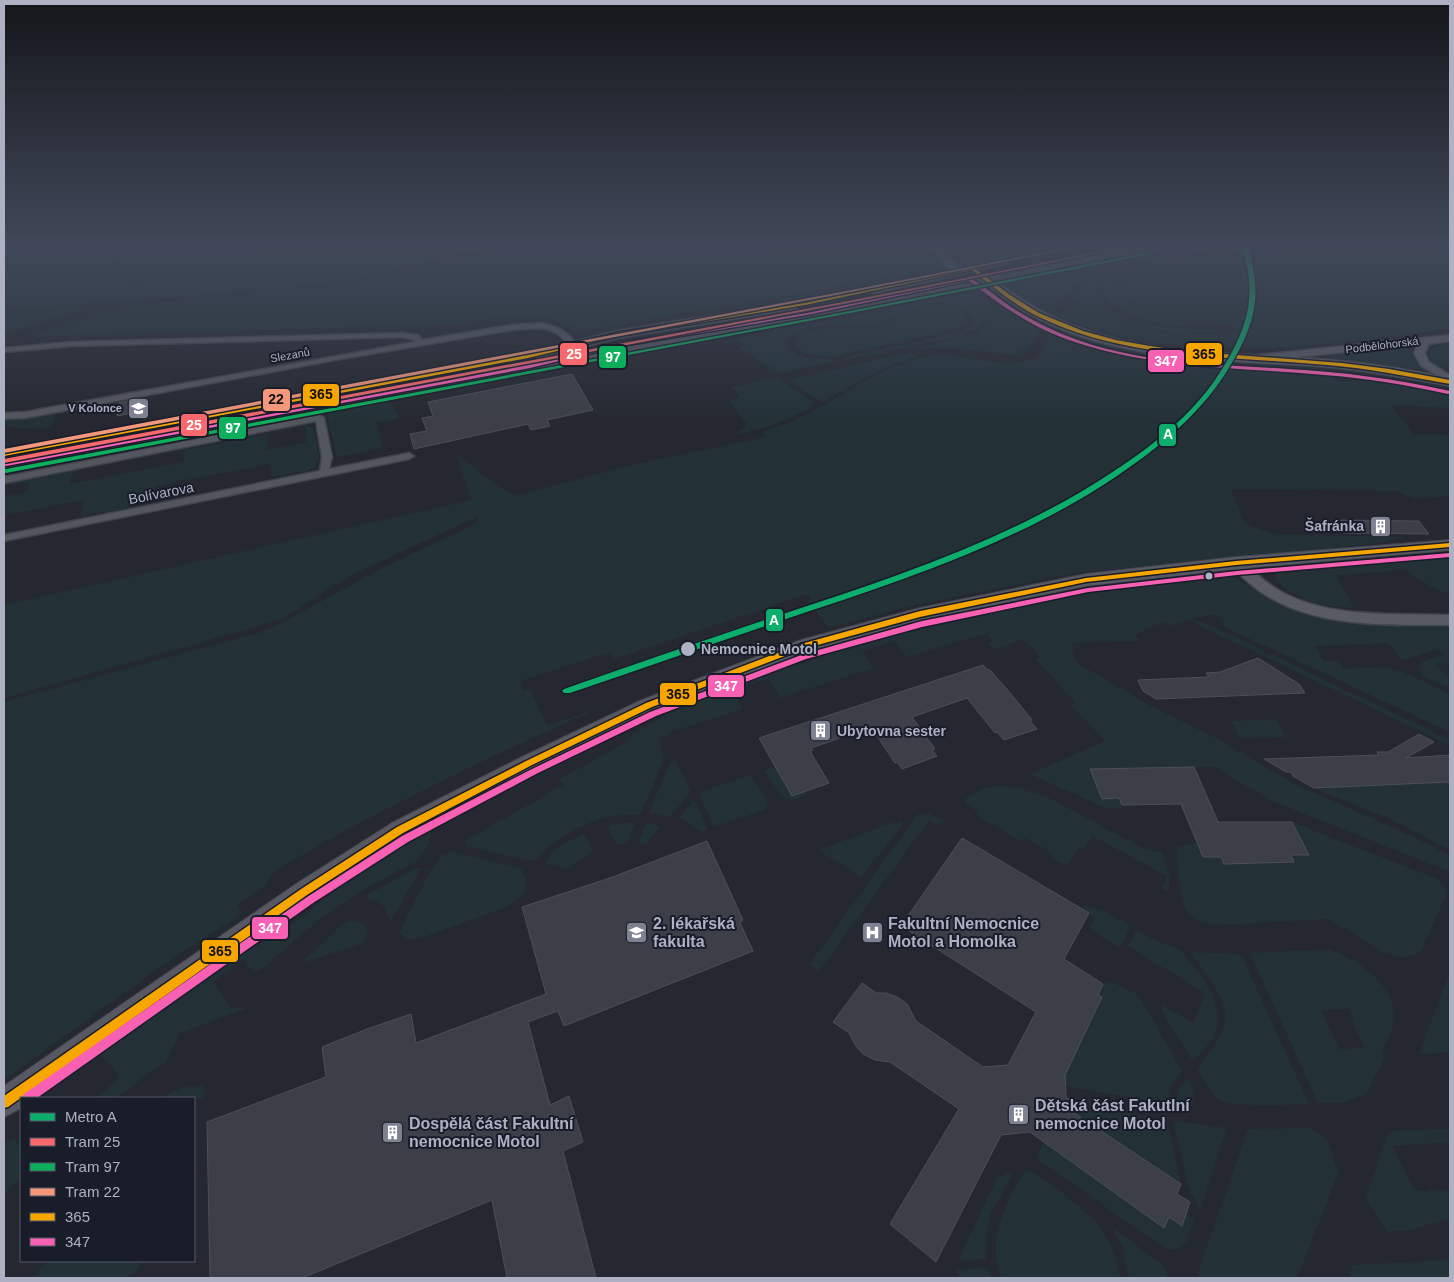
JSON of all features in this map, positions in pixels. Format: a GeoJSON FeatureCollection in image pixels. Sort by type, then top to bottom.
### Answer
{"type":"FeatureCollection","features":[{"type":"Feature","properties":{"kind":"main road"},"geometry":{"type":"LineString","coordinates":[[4,454],[519,358],[662,326],[806,304]]}},
{"type":"Feature","properties":{"kind":"main road"},"geometry":{"type":"LineString","coordinates":[[4,466],[873,304]]}},
{"type":"Feature","properties":{"kind":"main road"},"geometry":{"type":"LineString","coordinates":[[1013,304],[1031,317],[1050,325],[1164,352],[1348,365],[1450,380]]}},
{"type":"Feature","properties":{"kind":"main road"},"geometry":{"type":"LineString","coordinates":[[4,1103],[304,892],[354,859],[459,798],[649,705],[802,647],[920,614],[1086,580],[1236,563],[1450,544]]}},
{"type":"Feature","properties":{"kind":"street","name":"Slezanů"},"geometry":{"type":"LineString","coordinates":[[4,416],[25,414],[420,343],[526,326],[552,327],[560,330],[582,358]]}},
{"type":"Feature","properties":{"kind":"street"},"geometry":{"type":"LineString","coordinates":[[4,350],[72,344],[401,334],[415,338],[420,343]]}},
{"type":"Feature","properties":{"kind":"street","name":"Podbělohorská"},"geometry":{"type":"LineString","coordinates":[[1253,359],[1450,338]]}},
{"type":"Feature","properties":{"kind":"street"},"geometry":{"type":"LineString","coordinates":[[1426,340],[1420,346],[1421,361],[1450,380]]}},
{"type":"Feature","properties":{"kind":"street"},"geometry":{"type":"LineString","coordinates":[[4,480],[320,418],[327,457],[324,474]]}},
{"type":"Feature","properties":{"kind":"street","name":"Bolívarova"},"geometry":{"type":"LineString","coordinates":[[4,538],[409,456]]}},
{"type":"Feature","properties":{"kind":"street"},"geometry":{"type":"LineString","coordinates":[[1236,563],[1261,585],[1279,597],[1326,613],[1450,620]]}},
{"type":"Feature","properties":{"kind":"shaded area"},"geometry":{"type":"Polygon","coordinates":[[[4,304],[91,304],[13,308],[4,304]]]}},
{"type":"Feature","properties":{"kind":"shaded area"},"geometry":{"type":"Polygon","coordinates":[[[151,304],[743,304],[591,330],[577,335],[569,326],[558,321],[531,317],[461,324],[25,337],[128,306],[151,304]]]}},
{"type":"Feature","properties":{"kind":"shaded area"},"geometry":{"type":"Polygon","coordinates":[[[884,304],[905,304],[838,317],[833,316],[884,304]]]}},
{"type":"Feature","properties":{"kind":"shaded area"},"geometry":{"type":"Polygon","coordinates":[[[913,304],[926,304],[886,321],[874,324],[813,327],[793,334],[788,342],[796,354],[803,357],[838,361],[783,372],[776,371],[739,347],[745,345],[739,341],[733,342],[743,337],[913,304]]]}},
{"type":"Feature","properties":{"kind":"shaded area"},"geometry":{"type":"Polygon","coordinates":[[[951,304],[991,304],[994,306],[977,328],[962,336],[844,360],[846,357],[961,331],[973,324],[973,317],[970,314],[951,304]]]}},
{"type":"Feature","properties":{"kind":"shaded area"},"geometry":{"type":"Polygon","coordinates":[[[1032,304],[1060,304],[1056,312],[1063,313],[1069,305],[1088,306],[1137,326],[1158,332],[1216,334],[1239,331],[1238,329],[1223,329],[1233,327],[1230,324],[1218,325],[1210,321],[1186,322],[1143,310],[1134,304],[1450,304],[1450,329],[1306,345],[1210,348],[1116,335],[1069,321],[1032,304]]]}},
{"type":"Feature","properties":{"kind":"shaded area"},"geometry":{"type":"Polygon","coordinates":[[[1082,304],[1104,304],[1108,308],[1125,316],[1145,322],[1166,326],[1217,329],[1220,331],[1198,334],[1162,331],[1129,322],[1082,304]]]}},
{"type":"Feature","properties":{"kind":"shaded area"},"geometry":{"type":"Polygon","coordinates":[[[1113,304],[1130,304],[1160,318],[1201,323],[1176,326],[1161,324],[1131,315],[1113,304]]]}},
{"type":"Feature","properties":{"kind":"shaded area"},"geometry":{"type":"Polygon","coordinates":[[[929,305],[953,307],[965,314],[968,323],[956,329],[832,357],[807,354],[800,351],[794,343],[797,336],[806,331],[874,327],[929,305]]]}},
{"type":"Feature","properties":{"kind":"shaded area"},"geometry":{"type":"Polygon","coordinates":[[[998,307],[1008,310],[1034,326],[1038,325],[1180,360],[1327,369],[1337,382],[1400,379],[1450,388],[1450,408],[1390,405],[1414,434],[1450,435],[1450,496],[1413,499],[1398,491],[1231,489],[1244,523],[1273,534],[1408,537],[1372,544],[1075,573],[914,605],[829,628],[807,601],[811,599],[807,594],[614,659],[610,652],[520,681],[523,691],[530,689],[547,726],[611,703],[440,782],[357,824],[275,871],[264,888],[237,905],[241,914],[146,977],[4,1080],[4,702],[259,633],[286,621],[384,567],[478,523],[478,516],[347,577],[286,617],[276,621],[4,698],[4,605],[472,500],[455,453],[509,494],[522,494],[636,464],[766,437],[763,432],[812,412],[885,370],[917,359],[945,356],[1012,363],[1024,362],[1038,356],[1046,343],[1049,332],[1041,331],[1026,350],[1013,355],[944,347],[914,349],[975,334],[981,330],[998,307]]]}},
{"type":"Feature","properties":{"kind":"shaded area"},"geometry":{"type":"Polygon","coordinates":[[[88,308],[4,334],[4,309],[15,312],[88,308]]]}},
{"type":"Feature","properties":{"kind":"shaded area"},"geometry":{"type":"Polygon","coordinates":[[[1450,344],[1450,367],[1435,365],[1429,357],[1430,350],[1438,346],[1450,344]]]}},
{"type":"Feature","properties":{"kind":"shaded area"},"geometry":{"type":"Polygon","coordinates":[[[1404,347],[1408,349],[1414,360],[1424,370],[1322,357],[1404,347]]]}},
{"type":"Feature","properties":{"kind":"shaded area"},"geometry":{"type":"Polygon","coordinates":[[[912,352],[915,357],[880,370],[824,401],[816,399],[789,380],[912,352]]]}},
{"type":"Feature","properties":{"kind":"shaded area"},"geometry":{"type":"Polygon","coordinates":[[[776,378],[813,401],[813,406],[779,423],[738,435],[736,432],[744,429],[746,423],[729,400],[739,397],[731,387],[776,378]]]}},
{"type":"Feature","properties":{"kind":"shaded area"},"geometry":{"type":"Polygon","coordinates":[[[382,400],[390,403],[399,416],[395,419],[377,423],[383,448],[336,457],[326,408],[382,400]]]}},
{"type":"Feature","properties":{"kind":"shaded area"},"geometry":{"type":"Polygon","coordinates":[[[55,414],[52,429],[16,428],[4,425],[4,421],[55,414]]]}},
{"type":"Feature","properties":{"kind":"shaded area"},"geometry":{"type":"Polygon","coordinates":[[[303,426],[309,426],[314,429],[319,455],[318,460],[315,465],[303,473],[302,471],[272,477],[270,464],[174,482],[155,487],[155,500],[171,498],[130,506],[128,512],[119,509],[105,516],[105,511],[80,517],[82,515],[83,500],[7,515],[4,531],[4,496],[27,493],[29,482],[11,485],[4,484],[303,426]],[[305,427],[268,434],[267,450],[305,443],[307,439],[305,427]],[[184,451],[89,468],[72,473],[70,484],[184,462],[184,451]]]}},
{"type":"Feature","properties":{"kind":"shaded area"},"geometry":{"type":"Polygon","coordinates":[[[1450,552],[1450,594],[1437,590],[1405,570],[1336,575],[1354,608],[1312,602],[1293,593],[1275,579],[1275,574],[1283,566],[1450,552]]]}},
{"type":"Feature","properties":{"kind":"shaded area"},"geometry":{"type":"Polygon","coordinates":[[[1222,574],[1240,580],[1274,600],[1330,619],[1355,622],[1450,626],[1450,663],[1436,664],[1450,681],[1450,688],[1424,677],[1418,670],[1422,662],[1444,655],[1436,649],[1405,660],[1401,658],[1389,643],[1314,646],[1324,661],[1338,661],[1344,669],[1385,667],[1401,671],[1450,694],[1450,732],[1227,628],[1220,618],[1213,614],[1191,619],[1208,624],[1260,649],[1267,655],[1273,655],[1339,687],[1343,691],[1428,729],[1432,733],[1450,740],[1450,745],[1188,620],[1169,626],[1164,622],[1143,629],[1144,631],[1135,635],[1139,641],[1072,643],[1075,650],[1071,651],[1077,663],[1147,704],[1216,738],[1296,785],[1390,826],[1447,854],[1450,857],[1450,872],[1272,801],[1214,767],[1090,769],[1102,799],[1119,798],[1123,808],[1106,808],[1030,774],[1105,741],[1071,705],[1076,702],[1035,659],[1040,656],[1024,639],[992,650],[987,643],[994,641],[987,633],[907,657],[894,641],[862,651],[873,668],[780,698],[768,679],[733,690],[743,709],[670,732],[670,734],[660,737],[664,759],[640,815],[625,815],[596,820],[558,840],[536,860],[525,860],[468,846],[465,841],[563,785],[560,779],[630,740],[632,734],[683,705],[713,692],[822,657],[823,652],[829,648],[912,625],[1079,591],[1163,579],[1166,582],[1222,574]]]}},
{"type":"Feature","properties":{"kind":"shaded area"},"geometry":{"type":"Polygon","coordinates":[[[1275,719],[1286,737],[1241,739],[1231,721],[1275,719]]]}},
{"type":"Feature","properties":{"kind":"shaded area"},"geometry":{"type":"Polygon","coordinates":[[[675,760],[690,792],[670,817],[651,813],[650,811],[670,762],[675,760]]]}},
{"type":"Feature","properties":{"kind":"shaded area"},"geometry":{"type":"Polygon","coordinates":[[[775,766],[805,791],[807,795],[793,800],[783,798],[764,771],[775,766]]]}},
{"type":"Feature","properties":{"kind":"shaded area"},"geometry":{"type":"Polygon","coordinates":[[[751,775],[769,806],[766,809],[714,827],[700,795],[703,791],[751,775]]]}},
{"type":"Feature","properties":{"kind":"shaded area"},"geometry":{"type":"Polygon","coordinates":[[[1450,782],[1450,850],[1390,819],[1314,788],[1450,782]]]}},
{"type":"Feature","properties":{"kind":"shaded area"},"geometry":{"type":"Polygon","coordinates":[[[1001,786],[1018,788],[1049,798],[1143,848],[1155,852],[1161,851],[1169,876],[1169,888],[1166,891],[1162,888],[1167,876],[1092,836],[1083,850],[1078,848],[1067,866],[1050,858],[1053,853],[1025,838],[1021,841],[977,816],[978,812],[966,804],[965,799],[981,789],[1001,786]]]}},
{"type":"Feature","properties":{"kind":"shaded area"},"geometry":{"type":"Polygon","coordinates":[[[694,800],[708,829],[702,832],[679,818],[694,800]]]}},
{"type":"Feature","properties":{"kind":"shaded area"},"geometry":{"type":"Polygon","coordinates":[[[927,813],[943,821],[939,826],[929,820],[819,971],[809,965],[918,814],[927,813]]]}},
{"type":"Feature","properties":{"kind":"shaded area"},"geometry":{"type":"Polygon","coordinates":[[[901,820],[903,824],[861,877],[818,850],[901,820]]]}},
{"type":"Feature","properties":{"kind":"shaded area"},"geometry":{"type":"Polygon","coordinates":[[[635,822],[627,843],[616,845],[608,827],[609,825],[635,822]]]}},
{"type":"Feature","properties":{"kind":"shaded area"},"geometry":{"type":"Polygon","coordinates":[[[1292,822],[1437,879],[1444,885],[1447,892],[1421,952],[1406,957],[1397,957],[1382,952],[1329,919],[1215,925],[1198,921],[1190,915],[1186,910],[1181,893],[1176,847],[1197,843],[1203,857],[1221,857],[1224,864],[1294,862],[1291,855],[1309,855],[1292,822]]]}},
{"type":"Feature","properties":{"kind":"shaded area"},"geometry":{"type":"Polygon","coordinates":[[[649,823],[661,827],[645,844],[638,843],[646,824],[649,823]]]}},
{"type":"Feature","properties":{"kind":"shaded area"},"geometry":{"type":"Polygon","coordinates":[[[430,833],[426,849],[415,862],[417,868],[431,871],[441,855],[451,852],[517,867],[522,870],[526,880],[523,894],[509,906],[418,939],[407,939],[399,932],[430,872],[420,870],[391,921],[384,907],[377,901],[364,897],[416,868],[414,862],[355,894],[313,925],[263,968],[254,973],[243,960],[213,982],[230,1008],[247,1008],[180,1033],[165,1063],[115,1097],[97,1097],[119,1078],[112,1066],[98,1052],[206,972],[210,973],[290,926],[362,870],[430,833]]]}},
{"type":"Feature","properties":{"kind":"shaded area"},"geometry":{"type":"Polygon","coordinates":[[[584,834],[592,851],[569,869],[546,864],[556,850],[584,834]]]}},
{"type":"Feature","properties":{"kind":"shaded area"},"geometry":{"type":"Polygon","coordinates":[[[1084,906],[1105,911],[1130,926],[1121,947],[1117,947],[1089,929],[1096,918],[1082,909],[1084,906]]]}},
{"type":"Feature","properties":{"kind":"shaded area"},"geometry":{"type":"Polygon","coordinates":[[[353,920],[363,924],[367,930],[366,937],[359,945],[301,963],[343,924],[353,920]]]}},
{"type":"Feature","properties":{"kind":"shaded area"},"geometry":{"type":"Polygon","coordinates":[[[1136,931],[1182,950],[1212,992],[1219,1017],[1217,1027],[1213,1039],[1193,1062],[1162,1011],[1162,1005],[1193,1023],[1205,993],[1128,946],[1136,931]]]}},
{"type":"Feature","properties":{"kind":"shaded area"},"geometry":{"type":"Polygon","coordinates":[[[1329,949],[1340,953],[1363,967],[1382,985],[1393,1007],[1394,1020],[1391,1033],[1381,1053],[1386,1056],[1366,1094],[1340,1103],[1318,1103],[1250,953],[1329,949]],[[1349,1009],[1321,1010],[1339,1049],[1365,1048],[1351,1020],[1354,1020],[1349,1009]]]}},
{"type":"Feature","properties":{"kind":"shaded area"},"geometry":{"type":"Polygon","coordinates":[[[1190,952],[1234,954],[1239,955],[1243,959],[1309,1104],[1234,1104],[1217,1098],[1211,1092],[1197,1069],[1220,1036],[1224,1022],[1224,1009],[1213,984],[1190,952]]]}},
{"type":"Feature","properties":{"kind":"shaded area"},"geometry":{"type":"Polygon","coordinates":[[[1450,972],[1450,1052],[1419,1054],[1450,972]]]}},
{"type":"Feature","properties":{"kind":"shaded area"},"geometry":{"type":"Polygon","coordinates":[[[1109,981],[1135,993],[1141,999],[1182,1071],[1171,1087],[1166,1103],[1065,1086],[1065,1075],[1102,997],[1098,995],[1103,984],[1109,981]]]}},
{"type":"Feature","properties":{"kind":"shaded area"},"geometry":{"type":"Polygon","coordinates":[[[1187,1079],[1194,1095],[1194,1101],[1192,1105],[1175,1104],[1180,1086],[1187,1079]]]}},
{"type":"Feature","properties":{"kind":"shaded area"},"geometry":{"type":"Polygon","coordinates":[[[203,1085],[204,1097],[195,1101],[195,1097],[163,1097],[181,1088],[203,1085]]]}},
{"type":"Feature","properties":{"kind":"shaded area"},"geometry":{"type":"Polygon","coordinates":[[[1071,1105],[1167,1119],[1181,1184],[1068,1109],[1071,1105]]]}},
{"type":"Feature","properties":{"kind":"shaded area"},"geometry":{"type":"Polygon","coordinates":[[[1173,1121],[1227,1128],[1200,1211],[1188,1185],[1173,1121]]]}},
{"type":"Feature","properties":{"kind":"shaded area"},"geometry":{"type":"Polygon","coordinates":[[[1309,1128],[1325,1138],[1330,1146],[1335,1165],[1340,1169],[1297,1278],[1196,1278],[1248,1129],[1309,1128]]]}},
{"type":"Feature","properties":{"kind":"shaded area"},"geometry":{"type":"Polygon","coordinates":[[[1450,1129],[1450,1142],[1392,1146],[1414,1190],[1447,1190],[1450,1187],[1450,1218],[1410,1230],[1388,1232],[1366,1198],[1388,1134],[1393,1131],[1450,1129]]]}},
{"type":"Feature","properties":{"kind":"shaded area"},"geometry":{"type":"Polygon","coordinates":[[[14,1137],[20,1146],[20,1178],[4,1194],[4,1144],[14,1137]]]}},
{"type":"Feature","properties":{"kind":"shaded area"},"geometry":{"type":"Polygon","coordinates":[[[1044,1142],[1164,1227],[1169,1217],[1182,1226],[1186,1213],[1194,1220],[1187,1241],[1179,1249],[1171,1250],[1163,1247],[1036,1158],[1044,1142]]]}},
{"type":"Feature","properties":{"kind":"shaded area"},"geometry":{"type":"Polygon","coordinates":[[[1026,1171],[1044,1179],[1060,1191],[1083,1210],[1100,1228],[1112,1249],[1120,1278],[1002,1278],[996,1256],[997,1234],[1008,1201],[1026,1171]]]}},
{"type":"Feature","properties":{"kind":"shaded area"},"geometry":{"type":"Polygon","coordinates":[[[1011,1172],[1013,1174],[991,1213],[987,1226],[986,1259],[961,1260],[961,1254],[997,1178],[1011,1172]]]}},
{"type":"Feature","properties":{"kind":"shaded area"},"geometry":{"type":"Polygon","coordinates":[[[1111,1226],[1160,1263],[1166,1271],[1168,1278],[1129,1278],[1122,1245],[1111,1226]]]}},
{"type":"Feature","properties":{"kind":"shaded area"},"geometry":{"type":"Polygon","coordinates":[[[1450,1260],[1450,1278],[1348,1278],[1353,1265],[1450,1260]]]}},
{"type":"Feature","properties":{"kind":"shaded area"},"geometry":{"type":"Polygon","coordinates":[[[48,1262],[142,1262],[136,1272],[125,1278],[32,1278],[48,1262]]]}},
{"type":"Feature","properties":{"kind":"shaded area"},"geometry":{"type":"Polygon","coordinates":[[[988,1268],[992,1278],[958,1278],[956,1270],[988,1268]]]}},
{"type":"Feature","properties":{"kind":"building"},"geometry":{"type":"Polygon","coordinates":[[[572,374],[593,410],[547,420],[550,426],[531,430],[528,424],[414,449],[410,434],[427,431],[422,418],[433,416],[428,402],[572,374]]]}},
{"type":"Feature","properties":{"kind":"building"},"geometry":{"type":"Polygon","coordinates":[[[130,401],[128,414],[117,416],[119,403],[130,401]]]}},
{"type":"Feature","properties":{"kind":"building","name":"Šafránka"},"geometry":{"type":"Polygon","coordinates":[[[1334,520],[1419,521],[1429,534],[1343,533],[1334,520]]]}},
{"type":"Feature","properties":{"kind":"building"},"geometry":{"type":"Polygon","coordinates":[[[1258,658],[1299,684],[1305,693],[1156,699],[1143,691],[1138,680],[1209,677],[1206,673],[1220,672],[1258,658]]]}},
{"type":"Feature","properties":{"kind":"building","name":"Ubytovna sester"},"geometry":{"type":"Polygon","coordinates":[[[983,665],[990,670],[1011,694],[1037,729],[1004,740],[997,732],[995,733],[967,698],[912,717],[935,749],[932,750],[937,756],[902,769],[897,762],[895,763],[871,727],[811,748],[813,750],[810,751],[829,783],[792,796],[759,738],[983,665]]]}},
{"type":"Feature","properties":{"kind":"building"},"geometry":{"type":"Polygon","coordinates":[[[1419,734],[1434,742],[1406,758],[1450,755],[1450,782],[1314,788],[1293,776],[1291,772],[1286,772],[1264,759],[1379,755],[1377,752],[1388,752],[1419,734]]]}},
{"type":"Feature","properties":{"kind":"building"},"geometry":{"type":"Polygon","coordinates":[[[1194,767],[1218,822],[1292,822],[1309,855],[1291,855],[1294,862],[1224,864],[1221,857],[1203,857],[1181,804],[1122,805],[1119,798],[1102,799],[1090,769],[1194,767]]]}},
{"type":"Feature","properties":{"kind":"building","name":"Dětská část Fakutlní nemocnice Motol"},"geometry":{"type":"Polygon","coordinates":[[[962,838],[1089,913],[1064,959],[1103,984],[1098,995],[1102,997],[1065,1075],[1066,1097],[1073,1102],[1068,1109],[1181,1184],[1177,1194],[1190,1202],[1182,1226],[1169,1217],[1164,1228],[1030,1132],[1001,1135],[936,1262],[890,1224],[959,1109],[890,1062],[875,1060],[863,1054],[855,1045],[849,1033],[833,1022],[862,983],[876,993],[886,993],[897,997],[907,1004],[916,1021],[983,1067],[1008,1065],[1036,1012],[901,926],[962,838]]]}},
{"type":"Feature","properties":{"kind":"building","name":"Dospělá část Fakultní nemocnice Motol"},"geometry":{"type":"Polygon","coordinates":[[[707,841],[743,920],[740,923],[753,951],[564,1026],[558,1011],[528,1022],[550,1105],[569,1096],[583,1142],[563,1151],[596,1278],[507,1278],[492,1200],[302,1278],[210,1278],[207,1122],[326,1077],[322,1047],[367,1029],[411,1014],[416,1043],[546,994],[522,907],[610,878],[707,841]]]}},
{"type":"Feature","properties":{"kind":"metro line","name":"A"},"geometry":{"type":"LineString","coordinates":[[567,691],[869,588],[962,554],[1052,512],[1095,488],[1164,438],[1202,401],[1213,388],[1232,358],[1247,323],[1251,304]]}},
{"type":"Feature","properties":{"kind":"tram line","name":"22"},"geometry":{"type":"LineString","coordinates":[[4,451],[784,304]]}},
{"type":"Feature","properties":{"kind":"tram line","name":"25"},"geometry":{"type":"LineString","coordinates":[[4,461],[839,304]]}},
{"type":"Feature","properties":{"kind":"tram line","name":"97"},"geometry":{"type":"LineString","coordinates":[[6,471],[892,304]]}},
{"type":"Feature","properties":{"kind":"transit line","name":"365"},"geometry":{"type":"LineString","coordinates":[[4,454],[528,356],[620,334],[806,304]]}},
{"type":"Feature","properties":{"kind":"transit line","name":"347"},"geometry":{"type":"LineString","coordinates":[[6,464],[530,366],[622,344],[807,314],[854,304]]}},
{"type":"Feature","properties":{"kind":"transit line","name":"347"},"geometry":{"type":"LineString","coordinates":[[1003,304],[1032,322],[1066,338],[1138,357],[1213,366],[1288,370],[1371,378],[1448,392]]}},
{"type":"Feature","properties":{"kind":"transit line","name":"365"},"geometry":{"type":"LineString","coordinates":[[1020,304],[1048,319],[1081,332],[1150,348],[1185,353],[1342,365],[1450,382]]}},
{"type":"Feature","properties":{"kind":"transit line","name":"365"},"geometry":{"type":"LineString","coordinates":[[4,1103],[304,892],[400,830],[529,763],[649,705],[801,647],[920,614],[1086,580],[1236,563],[1450,545]]}},
{"type":"Feature","properties":{"kind":"transit line","name":"347"},"geometry":{"type":"LineString","coordinates":[[29,1097],[310,900],[405,839],[533,772],[653,714],[804,657],[922,624],[1088,590],[1237,573],[1450,555]]}},
{"type":"Feature","properties":{"kind":"place","name":"V Kolonce"},"geometry":{"type":"Point","coordinates":[138,408]}},
{"type":"Feature","properties":{"kind":"place","name":"Šafránka"},"geometry":{"type":"Point","coordinates":[1380,526]}},
{"type":"Feature","properties":{"kind":"place","name":"Nemocnice Motol"},"geometry":{"type":"Point","coordinates":[688,649]}},
{"type":"Feature","properties":{"kind":"place","name":"Ubytovna sester"},"geometry":{"type":"Point","coordinates":[821,731]}},
{"type":"Feature","properties":{"kind":"place","name":"2. lékařská fakulta"},"geometry":{"type":"Point","coordinates":[637,932]}},
{"type":"Feature","properties":{"kind":"place","name":"Fakultní Nemocnice Motol a Homolka"},"geometry":{"type":"Point","coordinates":[872,932]}},
{"type":"Feature","properties":{"kind":"place","name":"Dětská část Fakutlní nemocnice Motol"},"geometry":{"type":"Point","coordinates":[1019,1114]}},
{"type":"Feature","properties":{"kind":"place","name":"Dospělá část Fakultní nemocnice Motol"},"geometry":{"type":"Point","coordinates":[393,1132]}}]}
